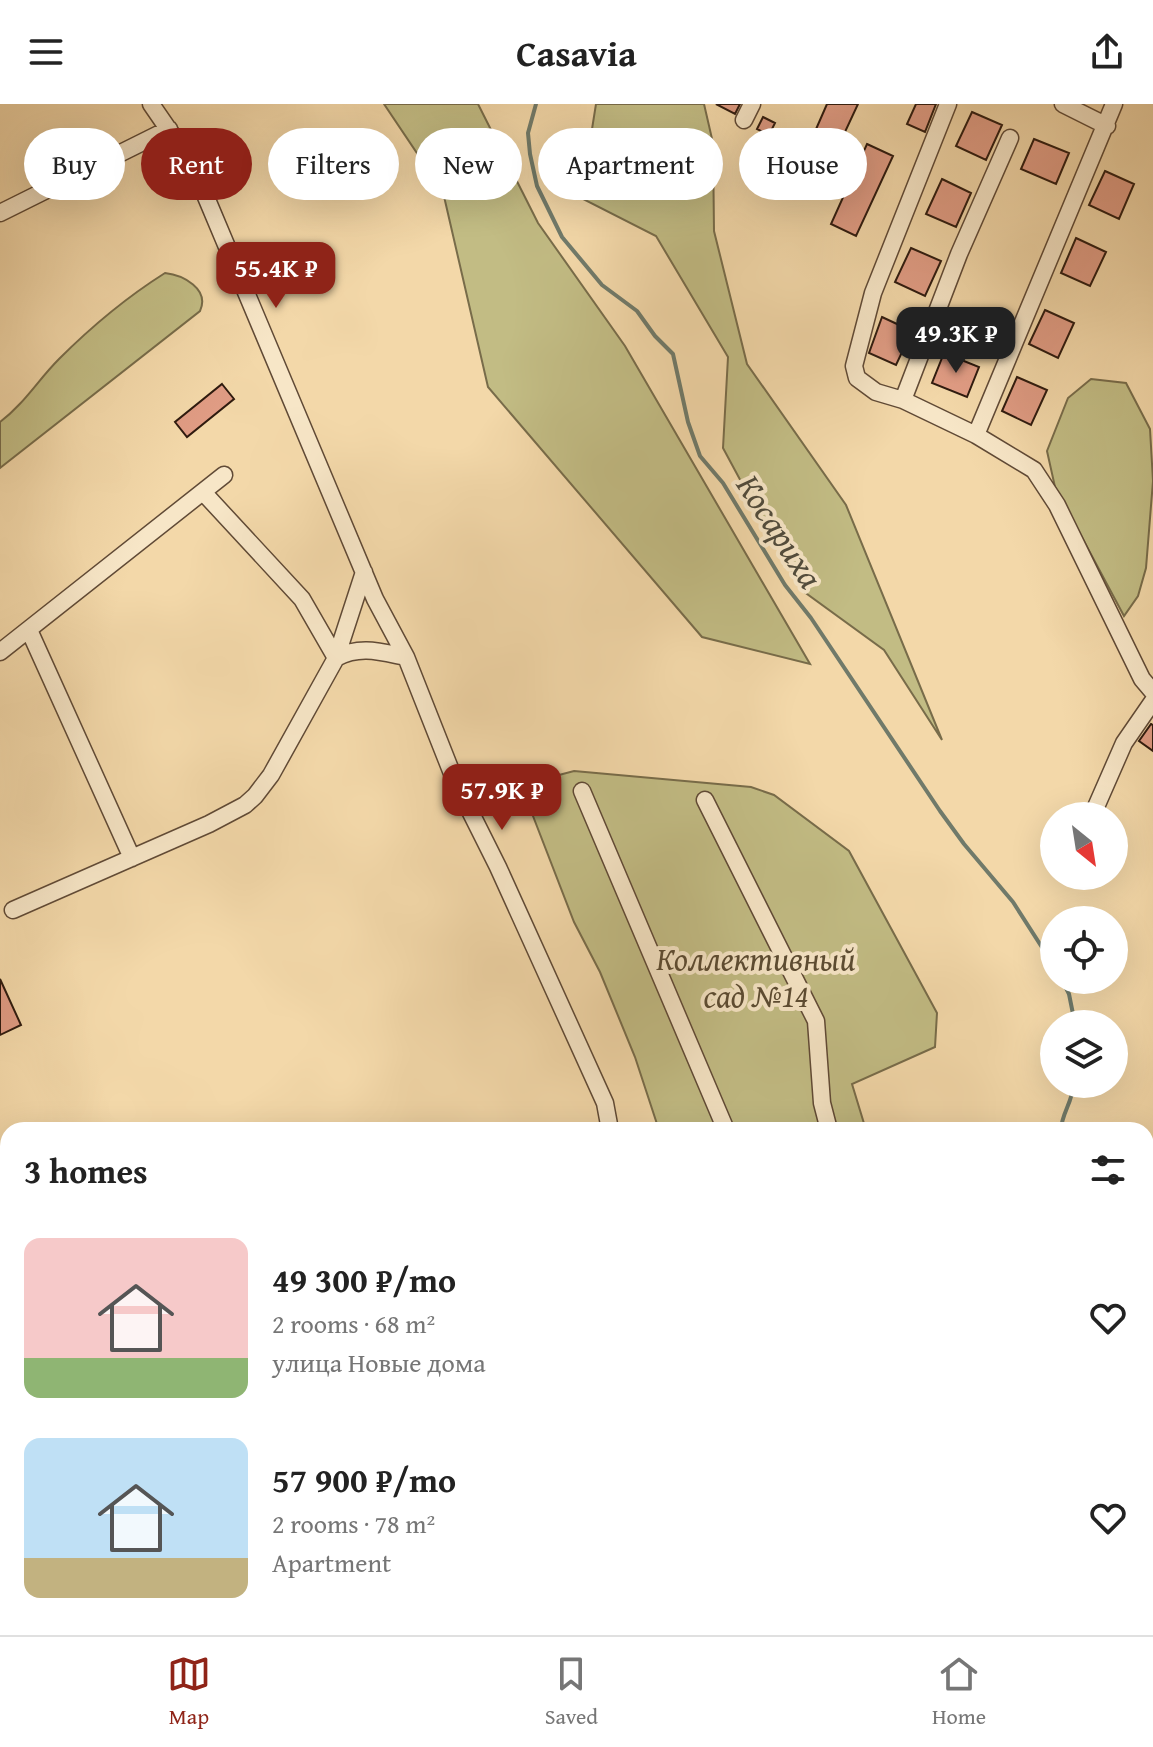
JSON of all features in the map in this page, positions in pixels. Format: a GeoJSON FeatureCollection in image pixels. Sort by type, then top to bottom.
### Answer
{"type":"FeatureCollection","features":[{"type":"Feature","properties":{"kind":"street"},"geometry":{"type":"LineString","coordinates":[[151,104],[168,128]]}},
{"type":"Feature","properties":{"kind":"street"},"geometry":{"type":"LineString","coordinates":[[744,120],[752,104]]}},
{"type":"Feature","properties":{"kind":"street"},"geometry":{"type":"LineString","coordinates":[[948,104],[873,293],[854,366],[857,378],[876,392],[903,400],[976,435],[1034,470],[1057,505],[1142,679],[1153,692]]}},
{"type":"Feature","properties":{"kind":"street"},"geometry":{"type":"LineString","coordinates":[[1063,104],[1107,126]]}},
{"type":"Feature","properties":{"kind":"street"},"geometry":{"type":"LineString","coordinates":[[976,435],[1114,104]]}},
{"type":"Feature","properties":{"kind":"street"},"geometry":{"type":"LineString","coordinates":[[903,400],[959,254],[1010,138]]}},
{"type":"Feature","properties":{"kind":"street"},"geometry":{"type":"LineString","coordinates":[[0,213],[141,143]]}},
{"type":"Feature","properties":{"kind":"street"},"geometry":{"type":"LineString","coordinates":[[207,200],[364,572],[406,657],[455,781],[498,867],[605,1103],[609,1122]]}},
{"type":"Feature","properties":{"kind":"street"},"geometry":{"type":"LineString","coordinates":[[0,652],[224,475]]}},
{"type":"Feature","properties":{"kind":"street"},"geometry":{"type":"LineString","coordinates":[[203,492],[302,599],[336,658]]}},
{"type":"Feature","properties":{"kind":"street"},"geometry":{"type":"LineString","coordinates":[[13,910],[209,824],[245,805],[255,796],[271,775],[336,658],[364,572]]}},
{"type":"Feature","properties":{"kind":"street"},"geometry":{"type":"LineString","coordinates":[[29,630],[132,858]]}},
{"type":"Feature","properties":{"kind":"street"},"geometry":{"type":"LineString","coordinates":[[336,658],[349,651],[362,650],[406,657]]}},
{"type":"Feature","properties":{"kind":"street"},"geometry":{"type":"LineString","coordinates":[[1098,802],[1124,743],[1153,701]]}},
{"type":"Feature","properties":{"kind":"street"},"geometry":{"type":"LineString","coordinates":[[582,791],[723,1122]]}},
{"type":"Feature","properties":{"kind":"street"},"geometry":{"type":"LineString","coordinates":[[705,800],[816,1021],[822,1103],[827,1122]]}},
{"type":"Feature","properties":{"kind":"green space"},"geometry":{"type":"Polygon","coordinates":[[[384,104],[478,104],[490,128],[415,128],[415,150],[384,104]]]}},
{"type":"Feature","properties":{"kind":"green space"},"geometry":{"type":"Polygon","coordinates":[[[596,104],[704,104],[710,128],[592,128],[596,104]]]}},
{"type":"Feature","properties":{"kind":"green space"},"geometry":{"type":"Polygon","coordinates":[[[522,191],[538,223],[625,346],[810,664],[702,637],[488,387],[445,200],[522,200],[522,191]]]}},
{"type":"Feature","properties":{"kind":"green space"},"geometry":{"type":"Polygon","coordinates":[[[585,200],[714,200],[714,231],[747,364],[846,505],[942,740],[884,650],[803,591],[751,500],[723,448],[728,357],[656,236],[585,200]]]}},
{"type":"Feature","properties":{"kind":"green space"},"geometry":{"type":"Polygon","coordinates":[[[165,273],[193,284],[201,296],[200,311],[0,468],[0,422],[84,335],[123,302],[165,273]]]}},
{"type":"Feature","properties":{"kind":"green space"},"geometry":{"type":"Polygon","coordinates":[[[1091,379],[1126,383],[1150,429],[1153,481],[1146,568],[1138,596],[1124,616],[1055,487],[1047,451],[1068,398],[1091,379]]]}},
{"type":"Feature","properties":{"kind":"green space","name":"Коллективный сад №14"},"geometry":{"type":"Polygon","coordinates":[[[574,771],[751,787],[774,795],[849,851],[937,1013],[935,1047],[852,1084],[864,1122],[656,1122],[635,1057],[600,972],[574,922],[521,785],[574,771]]]}},
{"type":"Feature","properties":{"kind":"building"},"geometry":{"type":"Polygon","coordinates":[[[716,104],[740,104],[735,114],[716,104]]]}},
{"type":"Feature","properties":{"kind":"building"},"geometry":{"type":"Polygon","coordinates":[[[827,104],[858,104],[847,128],[816,128],[827,104]]]}},
{"type":"Feature","properties":{"kind":"building"},"geometry":{"type":"Polygon","coordinates":[[[916,104],[936,104],[925,132],[907,124],[916,104]]]}},
{"type":"Feature","properties":{"kind":"building"},"geometry":{"type":"Polygon","coordinates":[[[972,112],[1002,125],[986,160],[956,146],[972,112]]]}},
{"type":"Feature","properties":{"kind":"building"},"geometry":{"type":"Polygon","coordinates":[[[763,117],[775,123],[772,128],[758,128],[763,117]]]}},
{"type":"Feature","properties":{"kind":"building"},"geometry":{"type":"Polygon","coordinates":[[[1034,139],[1069,153],[1056,184],[1021,169],[1034,139]]]}},
{"type":"Feature","properties":{"kind":"building"},"geometry":{"type":"Polygon","coordinates":[[[867,144],[893,156],[856,236],[831,224],[842,200],[867,200],[867,144]]]}},
{"type":"Feature","properties":{"kind":"building"},"geometry":{"type":"Polygon","coordinates":[[[1105,171],[1134,184],[1119,219],[1089,205],[1105,171]]]}},
{"type":"Feature","properties":{"kind":"building"},"geometry":{"type":"Polygon","coordinates":[[[942,179],[971,193],[956,227],[926,214],[942,179]]]}},
{"type":"Feature","properties":{"kind":"building"},"geometry":{"type":"Polygon","coordinates":[[[1076,238],[1106,252],[1090,286],[1061,273],[1076,238]]]}},
{"type":"Feature","properties":{"kind":"building"},"geometry":{"type":"Polygon","coordinates":[[[911,248],[941,261],[925,296],[895,282],[911,248]]]}},
{"type":"Feature","properties":{"kind":"building"},"geometry":{"type":"Polygon","coordinates":[[[1045,310],[1074,323],[1058,358],[1029,344],[1045,310]]]}},
{"type":"Feature","properties":{"kind":"building"},"geometry":{"type":"Polygon","coordinates":[[[882,317],[912,331],[896,365],[869,353],[882,317]]]}},
{"type":"Feature","properties":{"kind":"building"},"geometry":{"type":"Polygon","coordinates":[[[944,353],[979,367],[967,397],[932,383],[944,353]]]}},
{"type":"Feature","properties":{"kind":"building"},"geometry":{"type":"Polygon","coordinates":[[[1017,377],[1047,390],[1031,425],[1002,411],[1017,377]]]}},
{"type":"Feature","properties":{"kind":"building"},"geometry":{"type":"Polygon","coordinates":[[[222,384],[234,399],[187,437],[175,422],[222,384]]]}},
{"type":"Feature","properties":{"kind":"building"},"geometry":{"type":"Polygon","coordinates":[[[1153,725],[1153,751],[1139,741],[1153,725]]]}},
{"type":"Feature","properties":{"kind":"building"},"geometry":{"type":"Polygon","coordinates":[[[0,979],[21,1025],[0,1035],[0,979]]]}},
{"type":"Feature","properties":{"kind":"waterway","name":"Косариха"},"geometry":{"type":"LineString","coordinates":[[536,104],[528,133],[530,154],[537,186],[562,237],[602,285],[637,311],[673,354],[688,422],[700,456],[723,483],[785,585],[811,618],[940,811],[1013,902],[1040,944]]}},
{"type":"Feature","properties":{"kind":"waterway","name":"Косариха"},"geometry":{"type":"LineString","coordinates":[[1069,994],[1072,1010]]}},
{"type":"Feature","properties":{"kind":"waterway","name":"Косариха"},"geometry":{"type":"LineString","coordinates":[[1062,1122],[1071,1098]]}}]}
